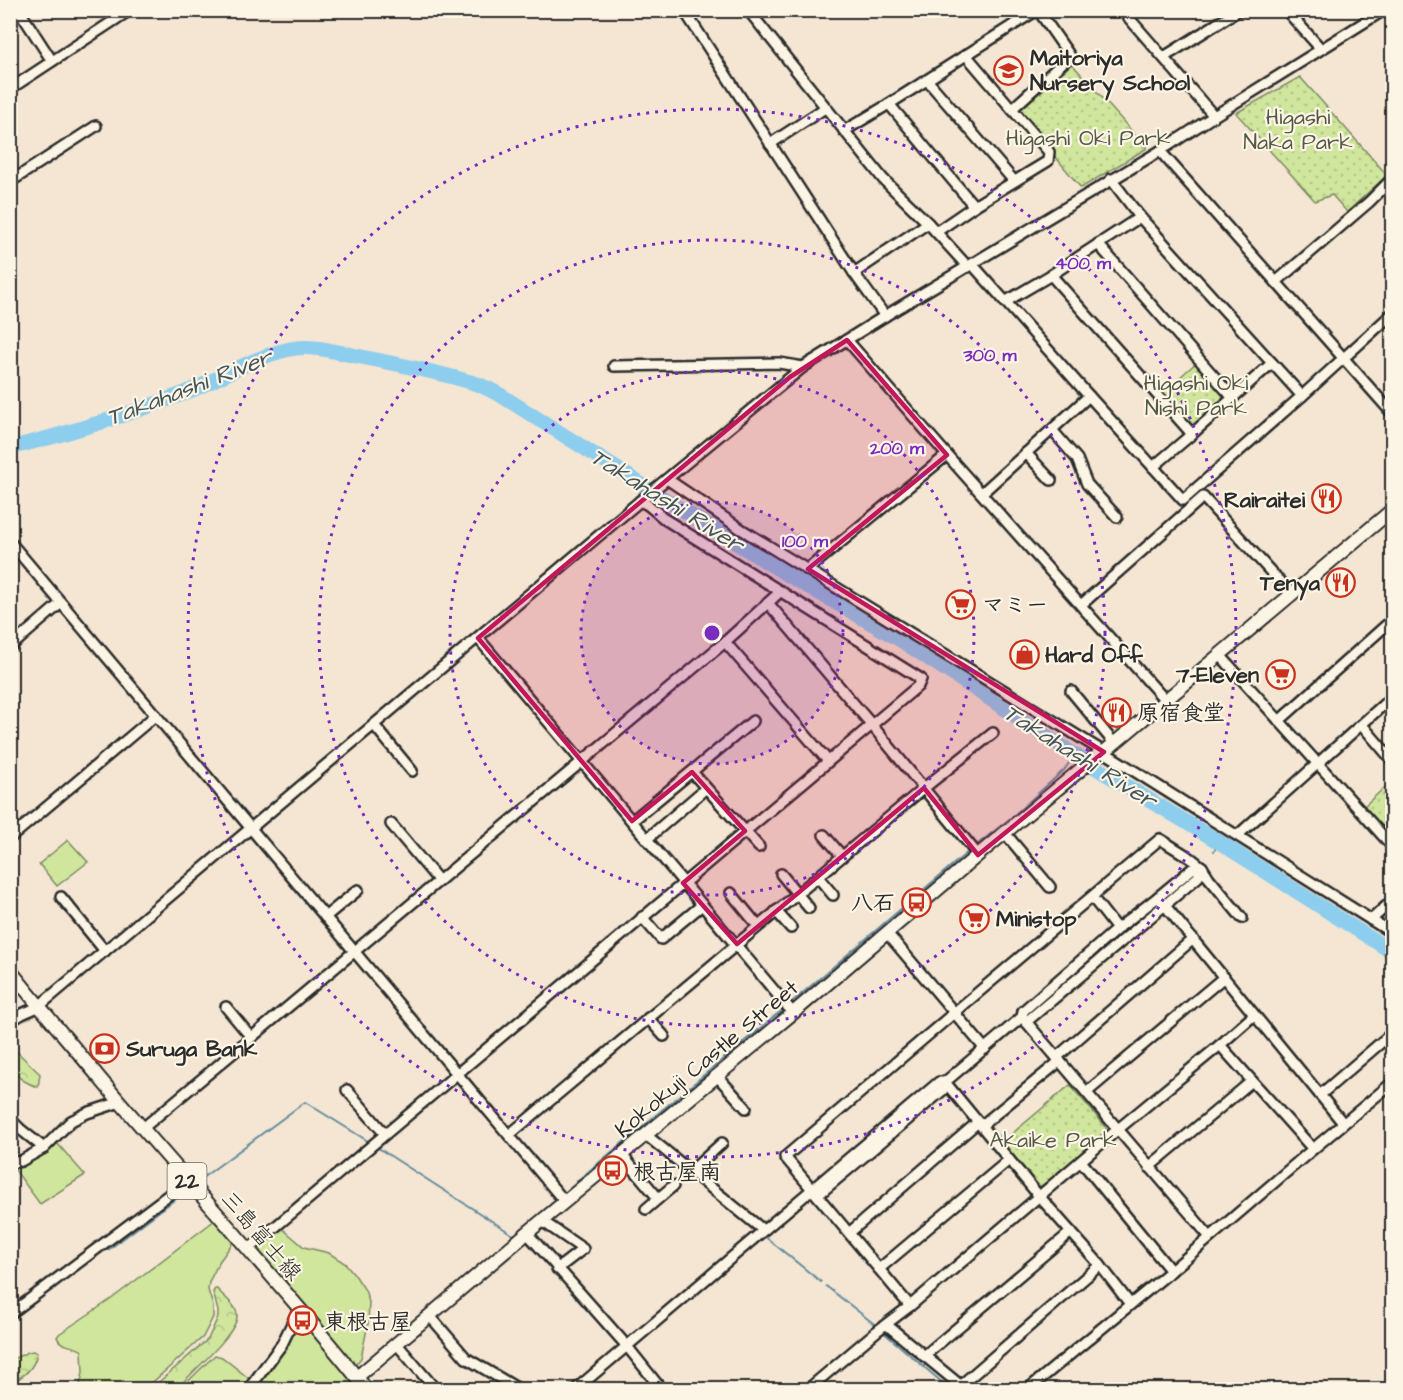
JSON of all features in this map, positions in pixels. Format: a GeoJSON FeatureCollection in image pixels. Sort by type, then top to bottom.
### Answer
{"type":"FeatureCollection","features":[{"type":"Feature","properties":{"kind":"main road","name":"Kokokuji Castle Street"},"geometry":{"type":"LineString","coordinates":[[357,1377],[887,933],[975,851],[1005,833],[1392,510]]}},
{"type":"Feature","properties":{"kind":"main road","name":"三島富士線"},"geometry":{"type":"LineString","coordinates":[[10,969],[38,1007],[367,1389]]}},
{"type":"Feature","properties":{"kind":"street"},"geometry":{"type":"LineString","coordinates":[[19,10],[52,62]]}},
{"type":"Feature","properties":{"kind":"street"},"geometry":{"type":"LineString","coordinates":[[10,89],[130,10]]}},
{"type":"Feature","properties":{"kind":"street"},"geometry":{"type":"LineString","coordinates":[[707,10],[685,12],[854,273],[885,316]]}},
{"type":"Feature","properties":{"kind":"street"},"geometry":{"type":"LineString","coordinates":[[748,10],[884,179],[1005,302],[1183,500],[1392,314]]}},
{"type":"Feature","properties":{"kind":"street"},"geometry":{"type":"LineString","coordinates":[[844,131],[1037,10],[1070,56],[1012,109]]}},
{"type":"Feature","properties":{"kind":"street"},"geometry":{"type":"LineString","coordinates":[[1122,10],[1214,116]]}},
{"type":"Feature","properties":{"kind":"street"},"geometry":{"type":"LineString","coordinates":[[1164,57],[1239,10]]}},
{"type":"Feature","properties":{"kind":"street"},"geometry":{"type":"LineString","coordinates":[[1286,10],[1321,49]]}},
{"type":"Feature","properties":{"kind":"street"},"geometry":{"type":"LineString","coordinates":[[10,1021],[38,1007],[665,480],[803,367],[1160,151],[1385,10],[1392,16]]}},
{"type":"Feature","properties":{"kind":"street"},"geometry":{"type":"LineString","coordinates":[[936,232],[1048,161],[1049,152],[966,55]]}},
{"type":"Feature","properties":{"kind":"street"},"geometry":{"type":"LineString","coordinates":[[927,80],[1014,181]]}},
{"type":"Feature","properties":{"kind":"street"},"geometry":{"type":"LineString","coordinates":[[889,104],[974,206]]}},
{"type":"Feature","properties":{"kind":"street"},"geometry":{"type":"LineString","coordinates":[[770,144],[825,108]]}},
{"type":"Feature","properties":{"kind":"street"},"geometry":{"type":"LineString","coordinates":[[10,182],[96,126]]}},
{"type":"Feature","properties":{"kind":"street"},"geometry":{"type":"LineString","coordinates":[[1160,151],[1392,413]]}},
{"type":"Feature","properties":{"kind":"street"},"geometry":{"type":"LineString","coordinates":[[1111,179],[1140,217],[1302,396]]}},
{"type":"Feature","properties":{"kind":"street"},"geometry":{"type":"LineString","coordinates":[[1276,282],[1369,202],[1392,179]]}},
{"type":"Feature","properties":{"kind":"street"},"geometry":{"type":"LineString","coordinates":[[1005,302],[1140,217]]}},
{"type":"Feature","properties":{"kind":"street"},"geometry":{"type":"LineString","coordinates":[[854,273],[928,224]]}},
{"type":"Feature","properties":{"kind":"street"},"geometry":{"type":"LineString","coordinates":[[1098,244],[1233,399]]}},
{"type":"Feature","properties":{"kind":"street"},"geometry":{"type":"LineString","coordinates":[[1051,275],[1192,434]]}},
{"type":"Feature","properties":{"kind":"street"},"geometry":{"type":"LineString","coordinates":[[847,340],[1165,700]]}},
{"type":"Feature","properties":{"kind":"street"},"geometry":{"type":"LineString","coordinates":[[614,366],[779,363],[803,367]]}},
{"type":"Feature","properties":{"kind":"street"},"geometry":{"type":"LineString","coordinates":[[1153,467],[1272,363]]}},
{"type":"Feature","properties":{"kind":"street"},"geometry":{"type":"LineString","coordinates":[[982,493],[1089,396]]}},
{"type":"Feature","properties":{"kind":"street"},"geometry":{"type":"LineString","coordinates":[[1052,430],[1077,459],[1087,484],[1117,518]]}},
{"type":"Feature","properties":{"kind":"street"},"geometry":{"type":"LineString","coordinates":[[1026,453],[1051,480]]}},
{"type":"Feature","properties":{"kind":"street"},"geometry":{"type":"LineString","coordinates":[[808,569],[947,455]]}},
{"type":"Feature","properties":{"kind":"street"},"geometry":{"type":"LineString","coordinates":[[665,480],[696,497],[741,529],[1101,754],[1238,835],[1392,933]]}},
{"type":"Feature","properties":{"kind":"street"},"geometry":{"type":"LineString","coordinates":[[1082,605],[1203,497],[1290,594]]}},
{"type":"Feature","properties":{"kind":"street"},"geometry":{"type":"LineString","coordinates":[[249,1250],[918,686],[921,679],[666,520],[640,501]]}},
{"type":"Feature","properties":{"kind":"street"},"geometry":{"type":"LineString","coordinates":[[10,542],[565,1202]]}},
{"type":"Feature","properties":{"kind":"street"},"geometry":{"type":"LineString","coordinates":[[142,1128],[725,642],[781,591]]}},
{"type":"Feature","properties":{"kind":"street"},"geometry":{"type":"LineString","coordinates":[[10,646],[61,603]]}},
{"type":"Feature","properties":{"kind":"street"},"geometry":{"type":"LineString","coordinates":[[768,603],[872,724],[975,851]]}},
{"type":"Feature","properties":{"kind":"street"},"geometry":{"type":"LineString","coordinates":[[1279,721],[1392,620]]}},
{"type":"Feature","properties":{"kind":"street"},"geometry":{"type":"LineString","coordinates":[[478,638],[793,1013]]}},
{"type":"Feature","properties":{"kind":"street"},"geometry":{"type":"LineString","coordinates":[[725,642],[828,761]]}},
{"type":"Feature","properties":{"kind":"street"},"geometry":{"type":"LineString","coordinates":[[1220,654],[1392,846]]}},
{"type":"Feature","properties":{"kind":"street"},"geometry":{"type":"LineString","coordinates":[[1071,691],[1114,743]]}},
{"type":"Feature","properties":{"kind":"street"},"geometry":{"type":"LineString","coordinates":[[1238,835],[1392,697]]}},
{"type":"Feature","properties":{"kind":"street"},"geometry":{"type":"LineString","coordinates":[[10,838],[156,715]]}},
{"type":"Feature","properties":{"kind":"street"},"geometry":{"type":"LineString","coordinates":[[632,821],[753,722]]}},
{"type":"Feature","properties":{"kind":"street"},"geometry":{"type":"LineString","coordinates":[[374,725],[412,771]]}},
{"type":"Feature","properties":{"kind":"street"},"geometry":{"type":"LineString","coordinates":[[1362,725],[1392,760]]}},
{"type":"Feature","properties":{"kind":"street"},"geometry":{"type":"LineString","coordinates":[[509,1135],[993,732]]}},
{"type":"Feature","properties":{"kind":"street"},"geometry":{"type":"LineString","coordinates":[[692,772],[759,847]]}},
{"type":"Feature","properties":{"kind":"street"},"geometry":{"type":"LineString","coordinates":[[647,839],[706,788]]}},
{"type":"Feature","properties":{"kind":"street"},"geometry":{"type":"LineString","coordinates":[[391,825],[439,881]]}},
{"type":"Feature","properties":{"kind":"street"},"geometry":{"type":"LineString","coordinates":[[1005,833],[1050,887]]}},
{"type":"Feature","properties":{"kind":"street"},"geometry":{"type":"LineString","coordinates":[[824,835],[842,856]]}},
{"type":"Feature","properties":{"kind":"street"},"geometry":{"type":"LineString","coordinates":[[910,1306],[785,1157],[1160,839],[1202,867],[1242,918]]}},
{"type":"Feature","properties":{"kind":"street"},"geometry":{"type":"LineString","coordinates":[[1202,867],[1198,877],[1117,929],[1023,1011],[1024,1019],[1210,1237]]}},
{"type":"Feature","properties":{"kind":"street"},"geometry":{"type":"LineString","coordinates":[[781,874],[809,908]]}},
{"type":"Feature","properties":{"kind":"street"},"geometry":{"type":"LineString","coordinates":[[818,877],[833,895]]}},
{"type":"Feature","properties":{"kind":"street"},"geometry":{"type":"LineString","coordinates":[[325,917],[358,890]]}},
{"type":"Feature","properties":{"kind":"street"},"geometry":{"type":"LineString","coordinates":[[731,893],[758,927]]}},
{"type":"Feature","properties":{"kind":"street"},"geometry":{"type":"LineString","coordinates":[[61,897],[105,951]]}},
{"type":"Feature","properties":{"kind":"street"},"geometry":{"type":"LineString","coordinates":[[1092,897],[1117,929]]}},
{"type":"Feature","properties":{"kind":"street"},"geometry":{"type":"LineString","coordinates":[[1161,901],[1343,1123]]}},
{"type":"Feature","properties":{"kind":"street"},"geometry":{"type":"LineString","coordinates":[[575,1389],[763,1230],[815,1192],[939,1082],[945,1082],[1024,1019],[1161,901]]}},
{"type":"Feature","properties":{"kind":"street"},"geometry":{"type":"LineString","coordinates":[[1371,920],[1392,901]]}},
{"type":"Feature","properties":{"kind":"street"},"geometry":{"type":"LineString","coordinates":[[642,917],[661,939],[702,905]]}},
{"type":"Feature","properties":{"kind":"street"},"geometry":{"type":"LineString","coordinates":[[776,911],[790,928]]}},
{"type":"Feature","properties":{"kind":"street"},"geometry":{"type":"LineString","coordinates":[[887,933],[985,1049]]}},
{"type":"Feature","properties":{"kind":"street"},"geometry":{"type":"LineString","coordinates":[[849,1233],[1058,1059],[1193,939]]}},
{"type":"Feature","properties":{"kind":"street"},"geometry":{"type":"LineString","coordinates":[[1087,1092],[1224,977]]}},
{"type":"Feature","properties":{"kind":"street"},"geometry":{"type":"LineString","coordinates":[[226,1007],[252,1037]]}},
{"type":"Feature","properties":{"kind":"street"},"geometry":{"type":"LineString","coordinates":[[807,1389],[910,1306],[1254,1015]]}},
{"type":"Feature","properties":{"kind":"street"},"geometry":{"type":"LineString","coordinates":[[648,1018],[664,1036]]}},
{"type":"Feature","properties":{"kind":"street"},"geometry":{"type":"LineString","coordinates":[[1320,1095],[1392,1033]]}},
{"type":"Feature","properties":{"kind":"street"},"geometry":{"type":"LineString","coordinates":[[1220,1045],[1313,1149]]}},
{"type":"Feature","properties":{"kind":"street"},"geometry":{"type":"LineString","coordinates":[[717,1076],[746,1108]]}},
{"type":"Feature","properties":{"kind":"street"},"geometry":{"type":"LineString","coordinates":[[1149,1167],[1252,1081]]}},
{"type":"Feature","properties":{"kind":"street"},"geometry":{"type":"LineString","coordinates":[[945,1082],[1131,1304]]}},
{"type":"Feature","properties":{"kind":"street"},"geometry":{"type":"LineString","coordinates":[[1027,1389],[1171,1271],[1392,1083]]}},
{"type":"Feature","properties":{"kind":"street"},"geometry":{"type":"LineString","coordinates":[[347,1090],[382,1137]]}},
{"type":"Feature","properties":{"kind":"street"},"geometry":{"type":"LineString","coordinates":[[10,1163],[21,1161],[44,1148],[71,1120],[120,1102]]}},
{"type":"Feature","properties":{"kind":"street"},"geometry":{"type":"LineString","coordinates":[[10,1119],[44,1148]]}},
{"type":"Feature","properties":{"kind":"street"},"geometry":{"type":"LineString","coordinates":[[646,1135],[763,1230]]}},
{"type":"Feature","properties":{"kind":"street"},"geometry":{"type":"LineString","coordinates":[[690,1172],[722,1143]]}},
{"type":"Feature","properties":{"kind":"street"},"geometry":{"type":"LineString","coordinates":[[622,1155],[658,1198]]}},
{"type":"Feature","properties":{"kind":"street"},"geometry":{"type":"LineString","coordinates":[[879,1269],[1009,1160]]}},
{"type":"Feature","properties":{"kind":"street"},"geometry":{"type":"LineString","coordinates":[[1081,1161],[1171,1271]]}},
{"type":"Feature","properties":{"kind":"street"},"geometry":{"type":"LineString","coordinates":[[10,1314],[187,1181]]}},
{"type":"Feature","properties":{"kind":"street"},"geometry":{"type":"LineString","coordinates":[[646,1209],[673,1186]]}},
{"type":"Feature","properties":{"kind":"street"},"geometry":{"type":"LineString","coordinates":[[543,1221],[583,1249],[557,1269]]}},
{"type":"Feature","properties":{"kind":"street"},"geometry":{"type":"LineString","coordinates":[[924,1356],[1071,1232]]}},
{"type":"Feature","properties":{"kind":"street"},"geometry":{"type":"LineString","coordinates":[[527,1233],[662,1389]]}},
{"type":"Feature","properties":{"kind":"street"},"geometry":{"type":"LineString","coordinates":[[887,1325],[964,1387],[1100,1265]]}},
{"type":"Feature","properties":{"kind":"street"},"geometry":{"type":"LineString","coordinates":[[248,1389],[282,1344],[299,1309]]}},
{"type":"Feature","properties":{"kind":"street"},"geometry":{"type":"LineString","coordinates":[[430,1316],[466,1358],[520,1389]]}},
{"type":"Feature","properties":{"kind":"street"},"geometry":{"type":"LineString","coordinates":[[396,1343],[436,1389]]}},
{"type":"Feature","properties":{"kind":"highlighted area"},"geometry":{"type":"Polygon","coordinates":[[[847,340],[947,455],[808,569],[1104,752],[978,855],[924,788],[737,944],[683,883],[745,831],[692,772],[632,821],[478,638],[790,377],[847,340]]]}},
{"type":"Feature","properties":{"kind":"green space","name":"Higashi Oki Park"},"geometry":{"type":"Polygon","coordinates":[[[1072,64],[1147,148],[1081,188],[1018,111],[1072,64]]]}},
{"type":"Feature","properties":{"kind":"green space","name":"Higashi Naka Park"},"geometry":{"type":"Polygon","coordinates":[[[1300,77],[1387,175],[1347,212],[1332,195],[1315,201],[1236,113],[1300,77]]]}},
{"type":"Feature","properties":{"kind":"green space","name":"Higashi Oki Nishi Park"},"geometry":{"type":"Polygon","coordinates":[[[1197,362],[1227,396],[1225,402],[1199,426],[1191,426],[1162,393],[1197,362]]]}},
{"type":"Feature","properties":{"kind":"green space"},"geometry":{"type":"Polygon","coordinates":[[[1392,781],[1392,841],[1363,807],[1392,781]]]}},
{"type":"Feature","properties":{"kind":"green space"},"geometry":{"type":"Polygon","coordinates":[[[68,840],[88,862],[57,886],[39,864],[68,840]]]}},
{"type":"Feature","properties":{"kind":"green space"},"geometry":{"type":"Polygon","coordinates":[[[10,1045],[40,1074],[38,1087],[18,1077],[12,1067],[10,1045]]]}},
{"type":"Feature","properties":{"kind":"green space","name":"Akaike Park"},"geometry":{"type":"Polygon","coordinates":[[[1070,1085],[1106,1127],[1105,1136],[1044,1186],[1038,1187],[1001,1143],[1070,1085]]]}},
{"type":"Feature","properties":{"kind":"green space"},"geometry":{"type":"Polygon","coordinates":[[[57,1143],[85,1175],[40,1204],[12,1166],[37,1158],[57,1143]]]}},
{"type":"Feature","properties":{"kind":"green space"},"geometry":{"type":"Polygon","coordinates":[[[215,1220],[234,1241],[219,1262],[209,1282],[208,1290],[213,1306],[213,1317],[203,1337],[145,1389],[79,1389],[83,1373],[82,1351],[61,1343],[57,1337],[59,1334],[110,1300],[215,1220]]]}},
{"type":"Feature","properties":{"kind":"green space"},"geometry":{"type":"Polygon","coordinates":[[[283,1229],[304,1247],[329,1253],[346,1264],[365,1290],[369,1302],[368,1324],[361,1358],[357,1363],[353,1363],[259,1254],[267,1239],[283,1229]]]}},
{"type":"Feature","properties":{"kind":"green space"},"geometry":{"type":"Polygon","coordinates":[[[215,1289],[234,1307],[237,1314],[236,1322],[222,1342],[177,1389],[151,1389],[208,1339],[218,1317],[213,1292],[215,1289]]]}},
{"type":"Feature","properties":{"kind":"green space"},"geometry":{"type":"Polygon","coordinates":[[[302,1320],[363,1390],[179,1390],[215,1355],[222,1357],[256,1384],[258,1383],[285,1348],[297,1321],[302,1320]]]}},
{"type":"Feature","properties":{"kind":"green space"},"geometry":{"type":"Polygon","coordinates":[[[33,1351],[37,1353],[31,1368],[11,1383],[11,1360],[33,1351]]]}},
{"type":"Feature","properties":{"kind":"waterway","name":"Takahashi River"},"geometry":{"type":"LineString","coordinates":[[10,448],[142,409],[185,393],[263,357],[290,349],[317,348],[335,351],[434,372],[480,385],[502,396],[788,575],[899,639],[1075,755],[1219,842],[1392,952]]}},
{"type":"Feature","properties":{"kind":"waterway"},"geometry":{"type":"LineString","coordinates":[[974,847],[1012,817],[1064,770],[1075,755]]}},
{"type":"Feature","properties":{"kind":"waterway"},"geometry":{"type":"LineString","coordinates":[[1214,851],[1219,842]]}},
{"type":"Feature","properties":{"kind":"waterway"},"geometry":{"type":"LineString","coordinates":[[792,1002],[970,850]]}},
{"type":"Feature","properties":{"kind":"waterway"},"geometry":{"type":"LineString","coordinates":[[1047,996],[1158,903]]}},
{"type":"Feature","properties":{"kind":"waterway"},"geometry":{"type":"LineString","coordinates":[[577,1181],[782,1010]]}},
{"type":"Feature","properties":{"kind":"waterway"},"geometry":{"type":"LineString","coordinates":[[198,1181],[305,1102],[371,1143]]}},
{"type":"Feature","properties":{"kind":"waterway"},"geometry":{"type":"LineString","coordinates":[[375,1146],[515,1236],[517,1234]]}},
{"type":"Feature","properties":{"kind":"waterway"},"geometry":{"type":"LineString","coordinates":[[108,1250],[186,1191]]}},
{"type":"Feature","properties":{"kind":"waterway"},"geometry":{"type":"LineString","coordinates":[[528,1225],[557,1199]]}},
{"type":"Feature","properties":{"kind":"waterway"},"geometry":{"type":"LineString","coordinates":[[763,1235],[821,1282]]}},
{"type":"Feature","properties":{"kind":"waterway"},"geometry":{"type":"LineString","coordinates":[[826,1286],[878,1327]]}},
{"type":"Feature","properties":{"kind":"waterway"},"geometry":{"type":"LineString","coordinates":[[882,1331],[951,1390]]}},
{"type":"Feature","properties":{"kind":"place","name":"Maitoriya Nursery School"},"geometry":{"type":"Point","coordinates":[1009,70]}},
{"type":"Feature","properties":{"kind":"place","name":"Rairaitei"},"geometry":{"type":"Point","coordinates":[1326,499]}},
{"type":"Feature","properties":{"kind":"place","name":"Tenya"},"geometry":{"type":"Point","coordinates":[1341,582]}},
{"type":"Feature","properties":{"kind":"place","name":"マミー"},"geometry":{"type":"Point","coordinates":[961,604]}},
{"type":"Feature","properties":{"kind":"place","name":"Hard Off"},"geometry":{"type":"Point","coordinates":[1024,654]}},
{"type":"Feature","properties":{"kind":"place","name":"7-Eleven"},"geometry":{"type":"Point","coordinates":[1280,674]}},
{"type":"Feature","properties":{"kind":"place","name":"原宿食堂"},"geometry":{"type":"Point","coordinates":[1116,712]}},
{"type":"Feature","properties":{"kind":"place","name":"八石"},"geometry":{"type":"Point","coordinates":[916,902]}},
{"type":"Feature","properties":{"kind":"place","name":"Ministop"},"geometry":{"type":"Point","coordinates":[975,918]}},
{"type":"Feature","properties":{"kind":"place","name":"Suruga Bank"},"geometry":{"type":"Point","coordinates":[105,1048]}},
{"type":"Feature","properties":{"kind":"place","name":"根古屋南"},"geometry":{"type":"Point","coordinates":[612,1171]}},
{"type":"Feature","properties":{"kind":"place","name":"東根古屋"},"geometry":{"type":"Point","coordinates":[303,1321]}}]}
